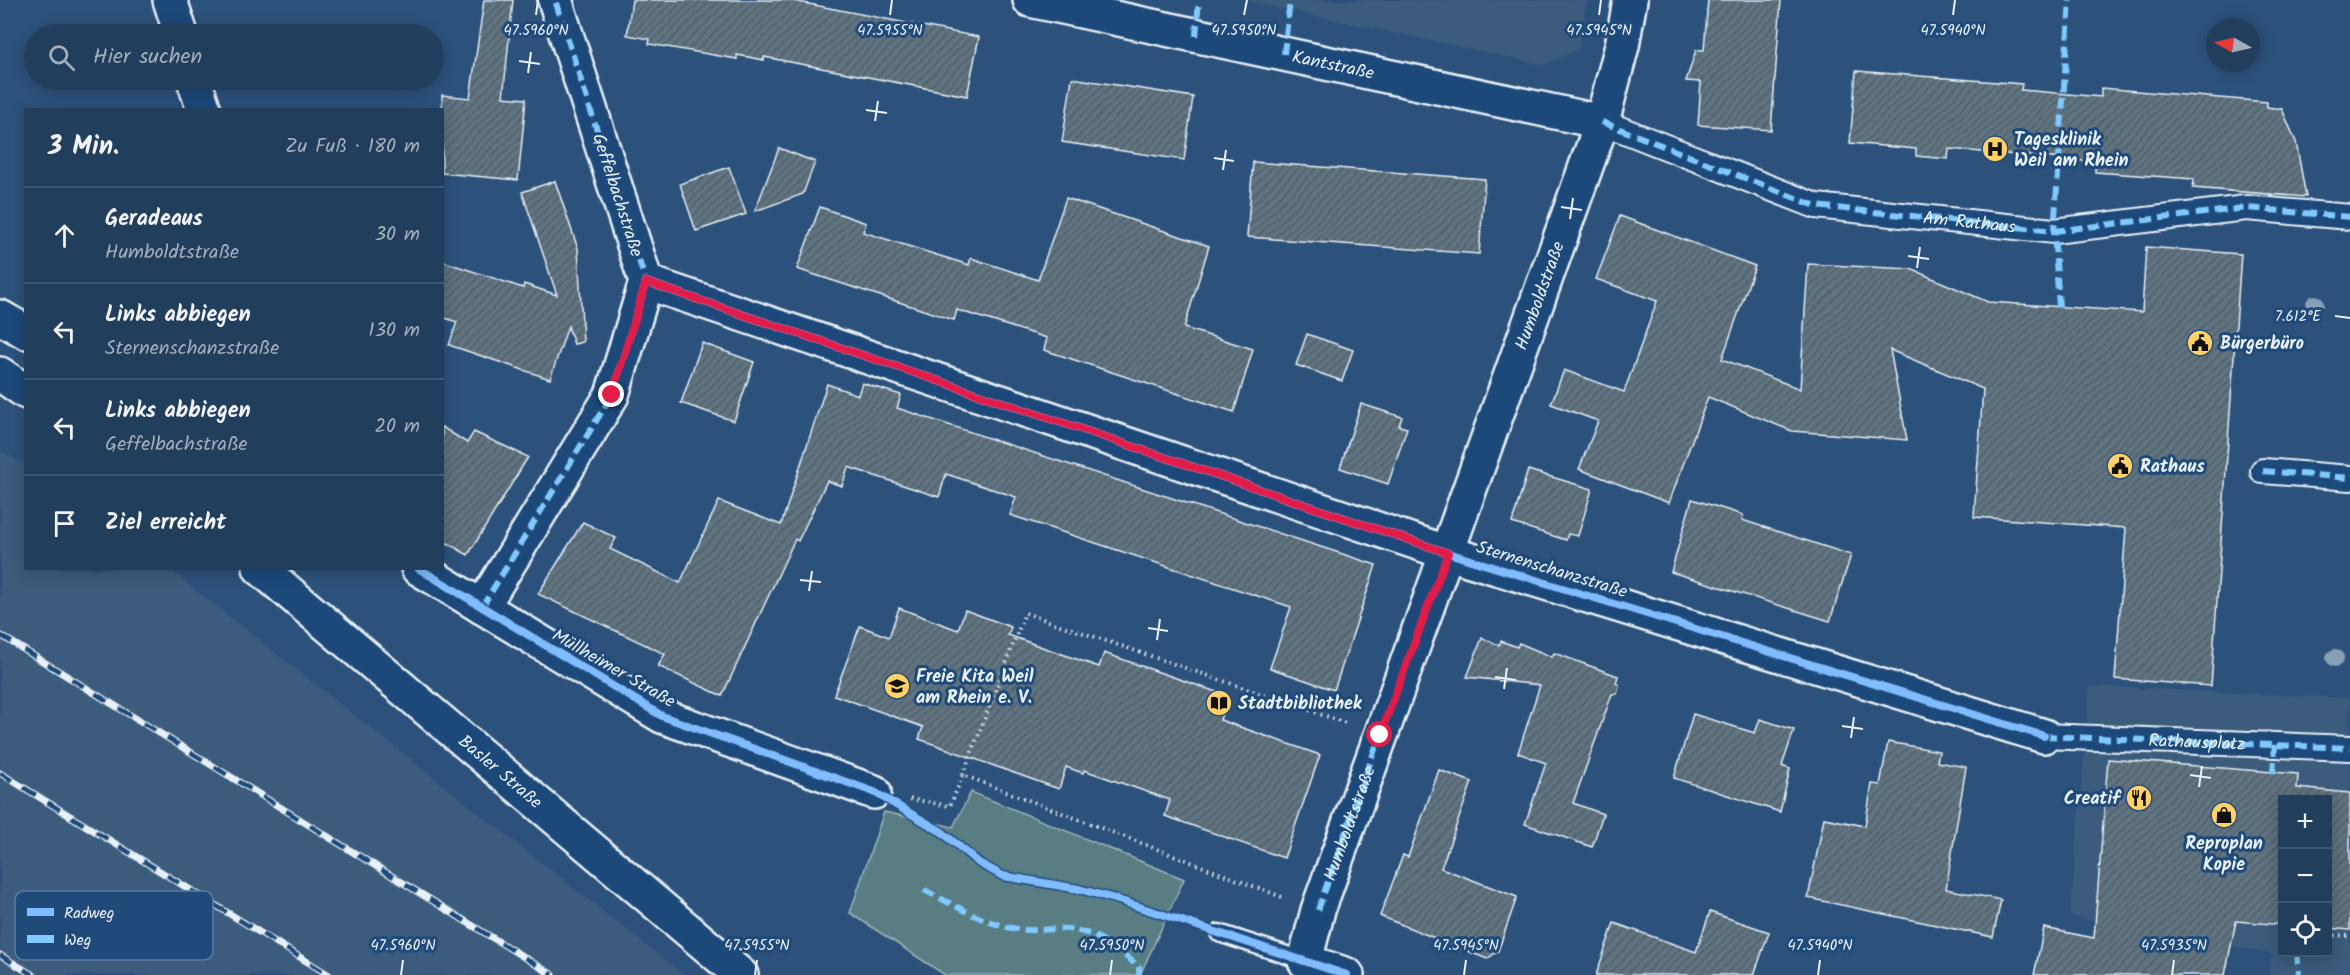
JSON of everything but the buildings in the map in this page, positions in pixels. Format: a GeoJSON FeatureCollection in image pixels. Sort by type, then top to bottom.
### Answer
{"type":"FeatureCollection","features":[{"type":"Feature","properties":{"kind":"street"},"geometry":{"type":"LineString","coordinates":[[170,0],[178,24]]}},
{"type":"Feature","properties":{"kind":"street","name":"Geffelbachstraße"},"geometry":{"type":"LineString","coordinates":[[555,0],[646,282]]}},
{"type":"Feature","properties":{"kind":"street","name":"Kantstraße"},"geometry":{"type":"LineString","coordinates":[[1030,0],[1602,122]]}},
{"type":"Feature","properties":{"kind":"street","name":"Humboldstraße"},"geometry":{"type":"LineString","coordinates":[[1448,553],[1602,122],[1622,46],[1630,0]]}},
{"type":"Feature","properties":{"kind":"street"},"geometry":{"type":"LineString","coordinates":[[197,90],[203,108]]}},
{"type":"Feature","properties":{"kind":"street","name":"Am Rathaus"},"geometry":{"type":"LineString","coordinates":[[1602,122],[1816,206],[2054,231],[2246,208],[2350,218]]}},
{"type":"Feature","properties":{"kind":"street"},"geometry":{"type":"LineString","coordinates":[[482,607],[612,395],[646,282]]}},
{"type":"Feature","properties":{"kind":"street","name":"Sternenschanzstraße"},"geometry":{"type":"LineString","coordinates":[[646,282],[1448,553],[2044,736]]}},
{"type":"Feature","properties":{"kind":"street"},"geometry":{"type":"LineString","coordinates":[[0,317],[24,331]]}},
{"type":"Feature","properties":{"kind":"street"},"geometry":{"type":"LineString","coordinates":[[0,374],[24,391]]}},
{"type":"Feature","properties":{"kind":"street"},"geometry":{"type":"LineString","coordinates":[[2263,471],[2350,478]]}},
{"type":"Feature","properties":{"kind":"street","name":"Humboldtstraße"},"geometry":{"type":"LineString","coordinates":[[1305,961],[1318,910],[1448,553]]}},
{"type":"Feature","properties":{"kind":"street","name":"Basler Straße"},"geometry":{"type":"LineString","coordinates":[[262,570],[741,975]]}},
{"type":"Feature","properties":{"kind":"street","name":"Müllheimer Straße"},"geometry":{"type":"LineString","coordinates":[[421,570],[662,716],[874,792]]}},
{"type":"Feature","properties":{"kind":"street","name":"Rathausplatz"},"geometry":{"type":"LineString","coordinates":[[2044,736],[2350,748]]}},
{"type":"Feature","properties":{"kind":"street"},"geometry":{"type":"LineString","coordinates":[[1305,961],[1347,975]]}},
{"type":"Feature","properties":{"kind":"lane"},"geometry":{"type":"LineString","coordinates":[[1219,933],[1305,961]]}},
{"type":"Feature","properties":{"kind":"path"},"geometry":{"type":"LineString","coordinates":[[874,792],[950,806],[1025,613],[1380,735]]}},
{"type":"Feature","properties":{"kind":"path"},"geometry":{"type":"LineString","coordinates":[[963,775],[1318,910]]}},
{"type":"Feature","properties":{"kind":"path"},"geometry":{"type":"LineString","coordinates":[[2332,935],[2350,936]]}},
{"type":"Feature","properties":{"kind":"shaded area"},"geometry":{"type":"Polygon","coordinates":[[[1242,0],[1587,0],[1578,49],[1544,65],[1242,0]]]}},
{"type":"Feature","properties":{"kind":"shaded area"},"geometry":{"type":"Polygon","coordinates":[[[0,450],[24,464],[24,570],[170,570],[684,975],[0,975],[0,450]]]}},
{"type":"Feature","properties":{"kind":"shaded area"},"geometry":{"type":"Polygon","coordinates":[[[2090,686],[2350,698],[2350,975],[2269,975],[2272,954],[2070,916],[2090,686]]]}},
{"type":"Feature","properties":{"kind":"green space"},"geometry":{"type":"Polygon","coordinates":[[[971,792],[1184,879],[1140,975],[945,975],[850,913],[884,812],[953,827],[971,792]]]}},
{"type":"Feature","properties":{"kind":"railway"},"geometry":{"type":"LineString","coordinates":[[0,635],[553,975]]}},
{"type":"Feature","properties":{"kind":"railway"},"geometry":{"type":"LineString","coordinates":[[0,773],[192,891]]}},
{"type":"Feature","properties":{"kind":"railway"},"geometry":{"type":"LineString","coordinates":[[213,904],[329,975]]}},
{"type":"Feature","properties":{"kind":"railway"},"geometry":{"type":"LineString","coordinates":[[0,955],[33,975]]}},
{"type":"Feature","properties":{"kind":"marked path"},"geometry":{"type":"LineString","coordinates":[[482,607],[612,395],[646,282],[555,0]]}},
{"type":"Feature","properties":{"kind":"marked path"},"geometry":{"type":"LineString","coordinates":[[1196,36],[1199,0]]}},
{"type":"Feature","properties":{"kind":"marked path"},"geometry":{"type":"LineString","coordinates":[[1284,54],[1290,0]]}},
{"type":"Feature","properties":{"kind":"marked path"},"geometry":{"type":"LineString","coordinates":[[2059,307],[2054,231],[2070,0]]}},
{"type":"Feature","properties":{"kind":"marked path"},"geometry":{"type":"LineString","coordinates":[[1602,122],[1816,206],[2054,231],[2246,208],[2350,217]]}},
{"type":"Feature","properties":{"kind":"marked path"},"geometry":{"type":"LineString","coordinates":[[2263,471],[2350,478]]}},
{"type":"Feature","properties":{"kind":"marked path"},"geometry":{"type":"LineString","coordinates":[[1318,910],[1380,735]]}},
{"type":"Feature","properties":{"kind":"marked path"},"geometry":{"type":"LineString","coordinates":[[2044,736],[2350,748]]}},
{"type":"Feature","properties":{"kind":"marked path"},"geometry":{"type":"LineString","coordinates":[[2273,773],[2275,745]]}},
{"type":"Feature","properties":{"kind":"marked path"},"geometry":{"type":"LineString","coordinates":[[924,890],[993,923],[1017,929],[1067,929],[1087,933],[1106,942],[1139,967],[1139,975]]}},
{"type":"Feature","properties":{"kind":"marked path"},"geometry":{"type":"LineString","coordinates":[[2297,957],[2299,975]]}},
{"type":"Feature","properties":{"kind":"cycle path"},"geometry":{"type":"LineString","coordinates":[[646,282],[1448,553],[2044,736]]}},
{"type":"Feature","properties":{"kind":"cycle path"},"geometry":{"type":"LineString","coordinates":[[421,570],[662,716],[874,792],[942,832],[979,863],[1003,876],[1079,889],[1115,899],[1347,975]]}},
{"type":"Feature","properties":{"kind":"place","name":"Tagesklinik Weil am Rhein"},"geometry":{"type":"Point","coordinates":[1995,149]}},
{"type":"Feature","properties":{"kind":"place","name":"Bürgerbüro"},"geometry":{"type":"Point","coordinates":[2200,343]}},
{"type":"Feature","properties":{"kind":"place","name":"Rathaus"},"geometry":{"type":"Point","coordinates":[2120,466]}},
{"type":"Feature","properties":{"kind":"place","name":"Freie Kita Weil am Rhein e. V."},"geometry":{"type":"Point","coordinates":[897,686]}},
{"type":"Feature","properties":{"kind":"place","name":"Stadtbibliothek"},"geometry":{"type":"Point","coordinates":[1219,703]}},
{"type":"Feature","properties":{"kind":"place","name":"Creatif"},"geometry":{"type":"Point","coordinates":[2139,798]}},
{"type":"Feature","properties":{"kind":"place","name":"Reproplan Kopie"},"geometry":{"type":"Point","coordinates":[2224,815]}},
{"type":"Feature","properties":{"kind":"route"},"geometry":{"type":"LineString","coordinates":[[612,395],[646,282],[1448,553],[1380,735]]}}]}
